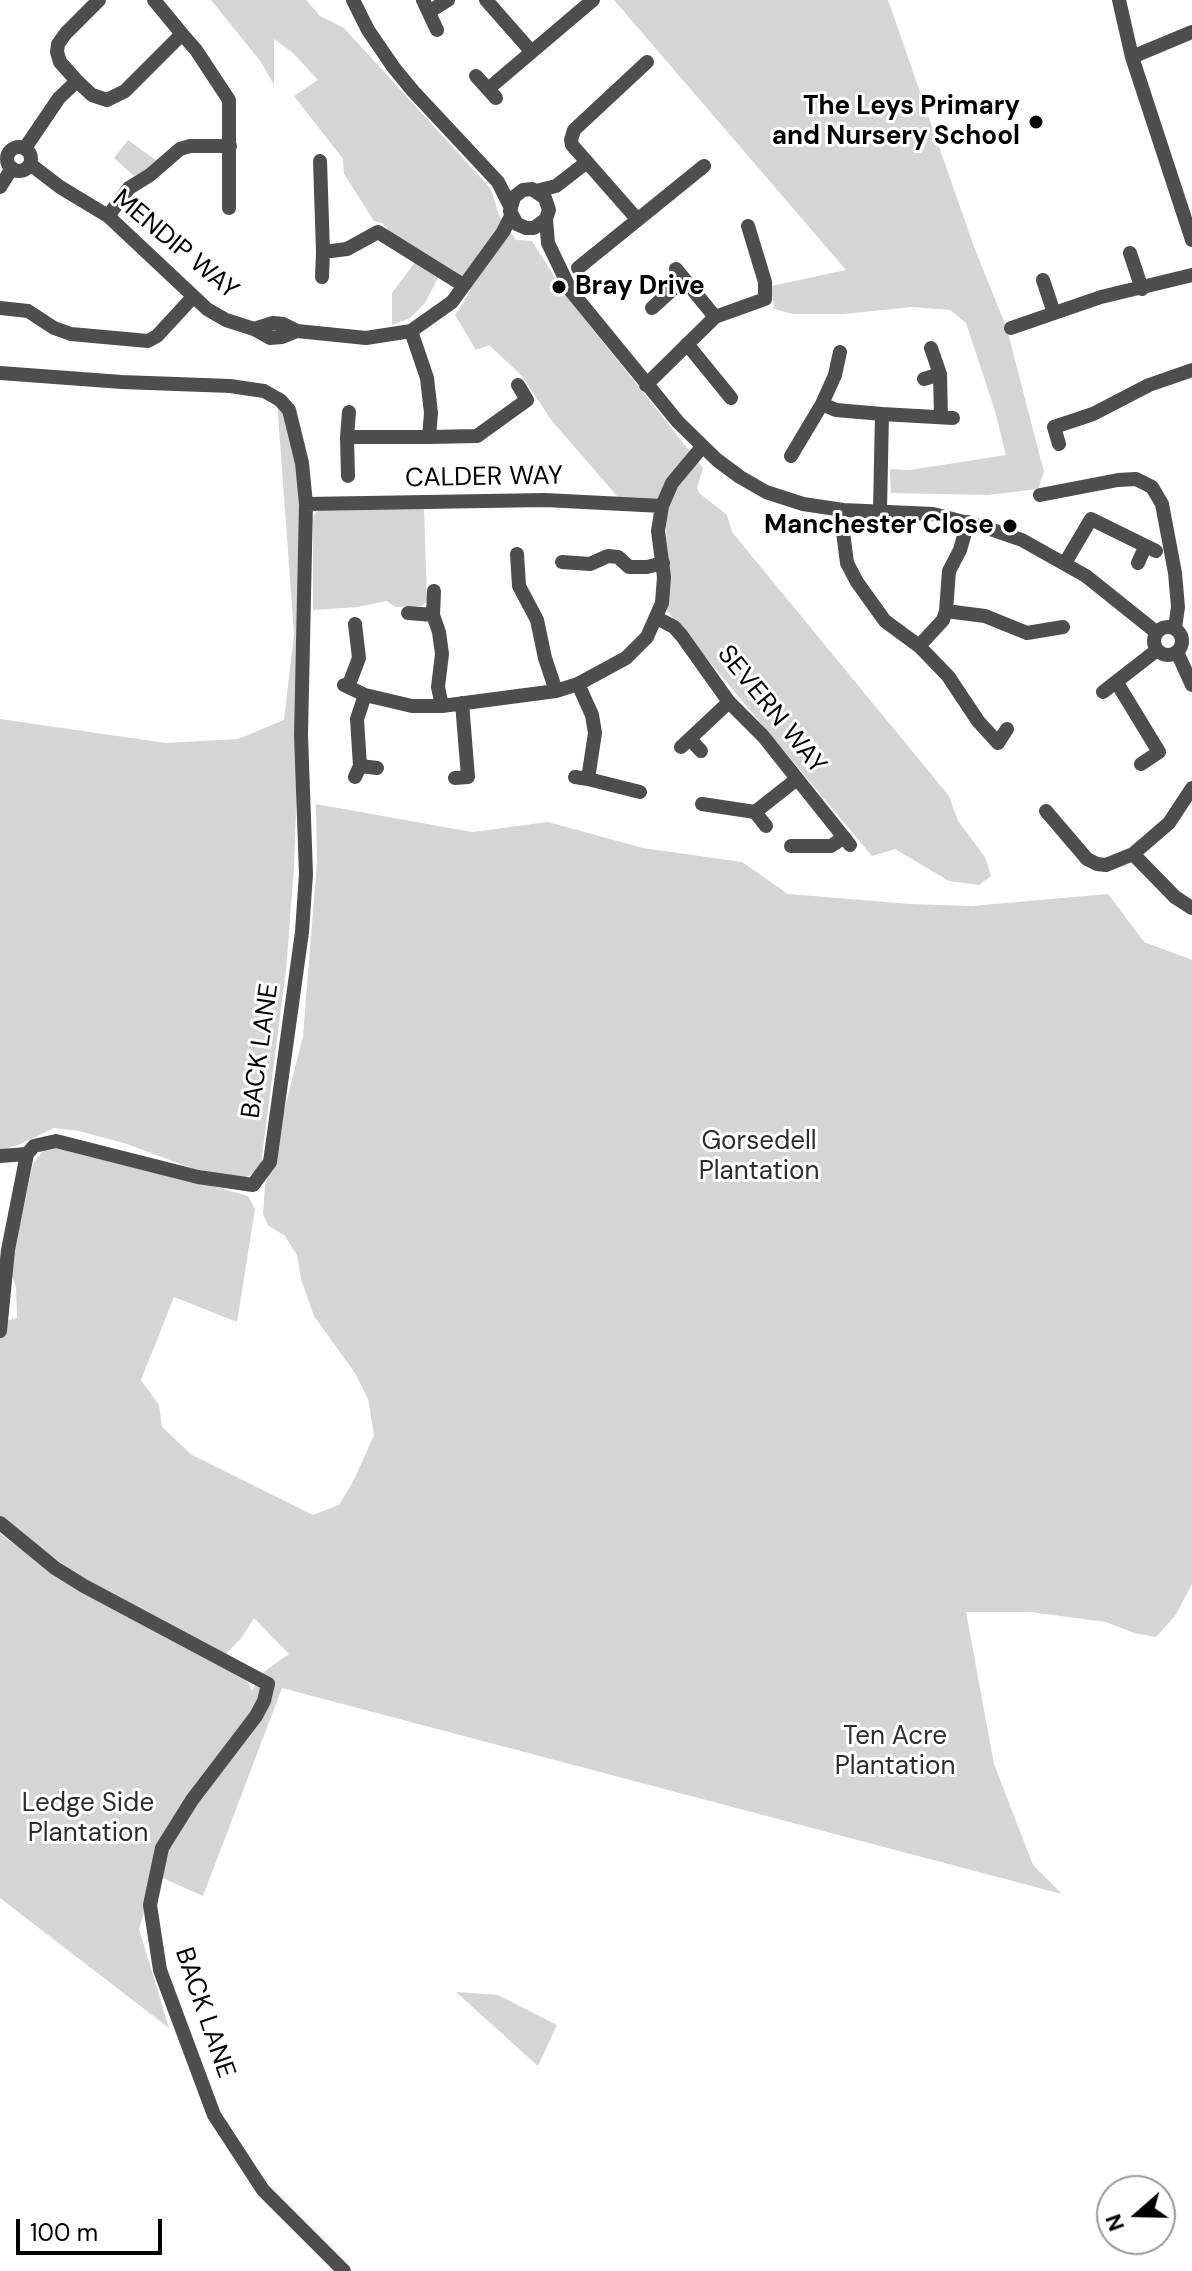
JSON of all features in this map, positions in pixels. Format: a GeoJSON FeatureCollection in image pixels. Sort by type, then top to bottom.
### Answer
{"type":"FeatureCollection","features":[{"type":"Feature","properties":{"kind":"street"},"geometry":{"type":"LineString","coordinates":[[99,0],[58,44],[60,62],[97,98],[115,98],[182,34]]}},
{"type":"Feature","properties":{"kind":"street"},"geometry":{"type":"LineString","coordinates":[[154,0],[196,50],[229,100],[229,208]]}},
{"type":"Feature","properties":{"kind":"street"},"geometry":{"type":"LineString","coordinates":[[437,30],[426,6],[448,0]]}},
{"type":"Feature","properties":{"kind":"street"},"geometry":{"type":"LineString","coordinates":[[486,0],[530,50]]}},
{"type":"Feature","properties":{"kind":"street"},"geometry":{"type":"LineString","coordinates":[[476,76],[492,94],[530,50],[593,0]]}},
{"type":"Feature","properties":{"kind":"street"},"geometry":{"type":"LineString","coordinates":[[1119,0],[1132,57],[1188,217],[1192,240]]}},
{"type":"Feature","properties":{"kind":"street"},"geometry":{"type":"LineString","coordinates":[[358,4],[376,42],[413,91],[498,182],[525,219],[548,243],[571,291],[646,385],[702,447],[740,477],[780,498],[817,507],[933,514],[1022,540],[1086,576],[1156,632]]}},
{"type":"Feature","properties":{"kind":"street"},"geometry":{"type":"LineString","coordinates":[[1132,57],[1192,32]]}},
{"type":"Feature","properties":{"kind":"street"},"geometry":{"type":"LineString","coordinates":[[637,219],[572,145],[572,134],[647,62]]}},
{"type":"Feature","properties":{"kind":"street"},"geometry":{"type":"LineString","coordinates":[[25,148],[59,98],[77,81]]}},
{"type":"Feature","properties":{"kind":"street"},"geometry":{"type":"LineString","coordinates":[[108,216],[129,188],[150,175],[180,149],[230,146]]}},
{"type":"Feature","properties":{"kind":"street"},"geometry":{"type":"LineString","coordinates":[[0,187],[7,156],[16,147],[25,148],[31,155],[30,164],[22,170],[7,156]]}},
{"type":"Feature","properties":{"kind":"street"},"geometry":{"type":"LineString","coordinates":[[320,161],[322,277]]}},
{"type":"Feature","properties":{"kind":"street"},"geometry":{"type":"LineString","coordinates":[[525,219],[514,197],[536,194],[556,186],[587,162]]}},
{"type":"Feature","properties":{"kind":"street","name":"MENDIP WAY"},"geometry":{"type":"LineString","coordinates":[[30,164],[60,187],[108,216],[193,297],[226,320],[254,329],[273,323],[297,331],[366,338],[411,331]]}},
{"type":"Feature","properties":{"kind":"street"},"geometry":{"type":"LineString","coordinates":[[578,268],[704,166]]}},
{"type":"Feature","properties":{"kind":"street"},"geometry":{"type":"LineString","coordinates":[[429,437],[431,413],[427,378],[411,331],[452,302],[503,232],[549,210],[536,194],[498,182]]}},
{"type":"Feature","properties":{"kind":"street"},"geometry":{"type":"LineString","coordinates":[[646,385],[715,317],[765,299],[758,241],[748,226]]}},
{"type":"Feature","properties":{"kind":"street"},"geometry":{"type":"LineString","coordinates":[[323,252],[347,249],[378,232],[463,285]]}},
{"type":"Feature","properties":{"kind":"street"},"geometry":{"type":"LineString","coordinates":[[1130,253],[1142,289]]}},
{"type":"Feature","properties":{"kind":"street"},"geometry":{"type":"LineString","coordinates":[[652,308],[680,274],[715,317]]}},
{"type":"Feature","properties":{"kind":"street"},"geometry":{"type":"LineString","coordinates":[[1011,328],[1101,297],[1192,275]]}},
{"type":"Feature","properties":{"kind":"street"},"geometry":{"type":"LineString","coordinates":[[1043,280],[1054,313]]}},
{"type":"Feature","properties":{"kind":"street"},"geometry":{"type":"LineString","coordinates":[[0,308],[28,311],[54,328],[71,334],[148,341],[157,336],[193,297]]}},
{"type":"Feature","properties":{"kind":"street"},"geometry":{"type":"LineString","coordinates":[[687,344],[728,389]]}},
{"type":"Feature","properties":{"kind":"street"},"geometry":{"type":"LineString","coordinates":[[822,404],[836,410],[947,418],[940,374],[931,348]]}},
{"type":"Feature","properties":{"kind":"street"},"geometry":{"type":"LineString","coordinates":[[791,456],[822,404],[835,375],[840,352]]}},
{"type":"Feature","properties":{"kind":"street"},"geometry":{"type":"LineString","coordinates":[[1059,444],[1054,427],[1093,414],[1149,385],[1192,370]]}},
{"type":"Feature","properties":{"kind":"street"},"geometry":{"type":"LineString","coordinates":[[0,373],[109,382],[230,386],[264,391],[280,400],[289,410],[302,463],[306,504]]}},
{"type":"Feature","properties":{"kind":"street"},"geometry":{"type":"LineString","coordinates":[[924,379],[940,374]]}},
{"type":"Feature","properties":{"kind":"street"},"geometry":{"type":"LineString","coordinates":[[518,385],[538,412]]}},
{"type":"Feature","properties":{"kind":"street"},"geometry":{"type":"LineString","coordinates":[[347,437],[477,436],[527,400]]}},
{"type":"Feature","properties":{"kind":"street"},"geometry":{"type":"LineString","coordinates":[[348,476],[349,412]]}},
{"type":"Feature","properties":{"kind":"street"},"geometry":{"type":"LineString","coordinates":[[880,510],[878,480],[882,414]]}},
{"type":"Feature","properties":{"kind":"street"},"geometry":{"type":"LineString","coordinates":[[355,624],[359,658],[346,686],[365,695],[412,706],[442,706],[556,691],[578,684],[634,651],[647,637],[657,618],[664,596],[658,531],[662,506],[672,483],[702,447]]}},
{"type":"Feature","properties":{"kind":"street"},"geometry":{"type":"LineString","coordinates":[[1040,495],[1118,480],[1136,479],[1152,487],[1162,504],[1175,573],[1178,607],[1175,628],[1182,639],[1177,652],[1192,685]]}},
{"type":"Feature","properties":{"kind":"street","name":"CALDER WAY"},"geometry":{"type":"LineString","coordinates":[[306,504],[545,500],[662,506]]}},
{"type":"Feature","properties":{"kind":"street","name":"BACK LANE"},"geometry":{"type":"LineString","coordinates":[[27,1154],[34,1146],[56,1141],[198,1177],[253,1185],[270,1162],[302,932],[306,874],[301,735],[306,504]]}},
{"type":"Feature","properties":{"kind":"street"},"geometry":{"type":"LineString","coordinates":[[1065,563],[1091,519],[1150,549],[1138,563]]}},
{"type":"Feature","properties":{"kind":"street"},"geometry":{"type":"LineString","coordinates":[[919,646],[939,626],[946,611],[949,571],[960,550],[968,522]]}},
{"type":"Feature","properties":{"kind":"street"},"geometry":{"type":"LineString","coordinates":[[843,532],[846,558],[857,582],[885,621],[919,646],[948,676],[998,743],[1007,729]]}},
{"type":"Feature","properties":{"kind":"street"},"geometry":{"type":"LineString","coordinates":[[517,554],[519,586],[537,620],[556,691]]}},
{"type":"Feature","properties":{"kind":"street"},"geometry":{"type":"LineString","coordinates":[[562,562],[590,564],[608,556],[618,557],[629,567],[663,563]]}},
{"type":"Feature","properties":{"kind":"street"},"geometry":{"type":"LineString","coordinates":[[434,591],[433,615],[442,654],[438,687],[442,706]]}},
{"type":"Feature","properties":{"kind":"street"},"geometry":{"type":"LineString","coordinates":[[946,611],[985,616],[1027,633],[1063,627]]}},
{"type":"Feature","properties":{"kind":"street"},"geometry":{"type":"LineString","coordinates":[[408,613],[433,615]]}},
{"type":"Feature","properties":{"kind":"street","name":"SEVERN WAY"},"geometry":{"type":"LineString","coordinates":[[657,618],[674,627],[682,636],[729,702],[754,725],[847,842],[831,846],[791,846]]}},
{"type":"Feature","properties":{"kind":"street"},"geometry":{"type":"LineString","coordinates":[[1175,628],[1165,626],[1156,632],[1153,641],[1157,650],[1169,655],[1177,652]]}},
{"type":"Feature","properties":{"kind":"street"},"geometry":{"type":"LineString","coordinates":[[1103,692],[1157,650]]}},
{"type":"Feature","properties":{"kind":"street"},"geometry":{"type":"LineString","coordinates":[[1117,683],[1164,748],[1141,764]]}},
{"type":"Feature","properties":{"kind":"street"},"geometry":{"type":"LineString","coordinates":[[578,684],[592,715],[595,733],[582,778],[640,792]]}},
{"type":"Feature","properties":{"kind":"street"},"geometry":{"type":"LineString","coordinates":[[365,695],[357,719],[358,772],[377,768]]}},
{"type":"Feature","properties":{"kind":"street"},"geometry":{"type":"LineString","coordinates":[[701,751],[686,743],[729,702]]}},
{"type":"Feature","properties":{"kind":"street"},"geometry":{"type":"LineString","coordinates":[[462,703],[468,778]]}},
{"type":"Feature","properties":{"kind":"street"},"geometry":{"type":"LineString","coordinates":[[755,812],[797,779]]}},
{"type":"Feature","properties":{"kind":"street"},"geometry":{"type":"LineString","coordinates":[[1046,811],[1092,862],[1111,864],[1133,854],[1169,823],[1192,788]]}},
{"type":"Feature","properties":{"kind":"street"},"geometry":{"type":"LineString","coordinates":[[702,804],[755,812],[766,826]]}},
{"type":"Feature","properties":{"kind":"street"},"geometry":{"type":"LineString","coordinates":[[1133,854],[1175,897],[1192,908]]}},
{"type":"Feature","properties":{"kind":"street"},"geometry":{"type":"LineString","coordinates":[[0,1156],[27,1154],[8,1250],[0,1331]]}},
{"type":"Feature","properties":{"kind":"street","name":"BACK LANE"},"geometry":{"type":"LineString","coordinates":[[0,1523],[55,1568],[84,1586],[268,1684],[256,1716],[192,1800],[162,1848],[150,1905],[160,1970],[214,2115],[263,2190],[344,2271]]}},
{"type":"Feature","properties":{"kind":"green space"},"geometry":{"type":"Polygon","coordinates":[[[211,0],[306,0],[320,16],[344,28],[491,189],[499,215],[516,240],[532,241],[568,298],[703,468],[697,488],[699,493],[727,515],[732,532],[949,796],[958,821],[985,857],[991,876],[979,885],[949,881],[895,849],[872,856],[667,611],[666,510],[646,509],[617,496],[552,421],[522,376],[489,345],[476,350],[455,315],[471,290],[454,273],[402,245],[382,223],[374,221],[344,174],[343,159],[294,96],[318,80],[293,53],[274,39],[274,85],[261,62],[211,0]]]}},
{"type":"Feature","properties":{"kind":"green space"},"geometry":{"type":"Polygon","coordinates":[[[614,0],[888,0],[974,247],[1007,329],[1044,472],[1038,489],[988,495],[891,493],[890,469],[910,470],[1006,455],[966,323],[950,310],[912,307],[844,314],[793,314],[774,309],[771,286],[846,270],[614,0]]]}},
{"type":"Feature","properties":{"kind":"green space"},"geometry":{"type":"Polygon","coordinates":[[[128,140],[157,161],[134,176],[114,158],[128,140]]]}},
{"type":"Feature","properties":{"kind":"green space"},"geometry":{"type":"Polygon","coordinates":[[[415,262],[438,278],[425,303],[410,318],[392,325],[392,293],[415,262]]]}},
{"type":"Feature","properties":{"kind":"green space"},"geometry":{"type":"Polygon","coordinates":[[[277,401],[282,405],[299,472],[304,580],[294,868],[286,970],[261,1164],[257,1172],[242,1179],[191,1168],[127,1144],[79,1131],[54,1128],[0,1150],[0,719],[166,743],[238,739],[284,720],[294,634],[277,401]]]}},
{"type":"Feature","properties":{"kind":"green space"},"geometry":{"type":"Polygon","coordinates":[[[424,506],[427,601],[422,606],[396,607],[386,601],[358,607],[313,610],[313,518],[316,512],[320,509],[424,506]]]}},
{"type":"Feature","properties":{"kind":"green space"},"geometry":{"type":"Polygon","coordinates":[[[316,804],[472,832],[548,822],[643,848],[742,862],[788,894],[972,906],[1108,894],[1144,942],[1192,960],[1192,1584],[1175,1616],[1156,1637],[1134,1633],[1106,1622],[1030,1612],[966,1612],[994,1764],[1033,1865],[1062,1894],[282,1688],[203,1896],[156,1875],[139,1929],[169,2028],[0,1898],[0,1534],[57,1575],[245,1677],[252,1691],[265,1671],[289,1654],[254,1618],[224,1656],[101,1592],[0,1519],[0,1322],[17,1318],[16,1287],[10,1270],[33,1164],[43,1151],[64,1144],[248,1196],[255,1209],[237,1322],[174,1297],[141,1380],[159,1405],[162,1427],[192,1455],[313,1515],[339,1505],[374,1435],[368,1399],[355,1373],[314,1316],[301,1279],[297,1255],[285,1236],[268,1225],[263,1214],[265,1186],[303,1036],[317,862],[316,804]]]}},
{"type":"Feature","properties":{"kind":"green space"},"geometry":{"type":"Polygon","coordinates":[[[456,1992],[498,1995],[557,2025],[538,2066],[456,1992]]]}},
{"type":"Feature","properties":{"kind":"place","name":"The Leys Primary and Nursery School"},"geometry":{"type":"Point","coordinates":[1036,122]}},
{"type":"Feature","properties":{"kind":"place","name":"Bray Drive"},"geometry":{"type":"Point","coordinates":[559,287]}},
{"type":"Feature","properties":{"kind":"place","name":"Manchester Close"},"geometry":{"type":"Point","coordinates":[1010,526]}},
{"type":"Feature","properties":{"kind":"park label","name":"Gorsedell Plantation"},"geometry":{"type":"Point","coordinates":[759,1157]}},
{"type":"Feature","properties":{"kind":"park label","name":"Ten Acre Plantation"},"geometry":{"type":"Point","coordinates":[895,1752]}},
{"type":"Feature","properties":{"kind":"park label","name":"Ledge Side Plantation"},"geometry":{"type":"Point","coordinates":[88,1819]}}]}
